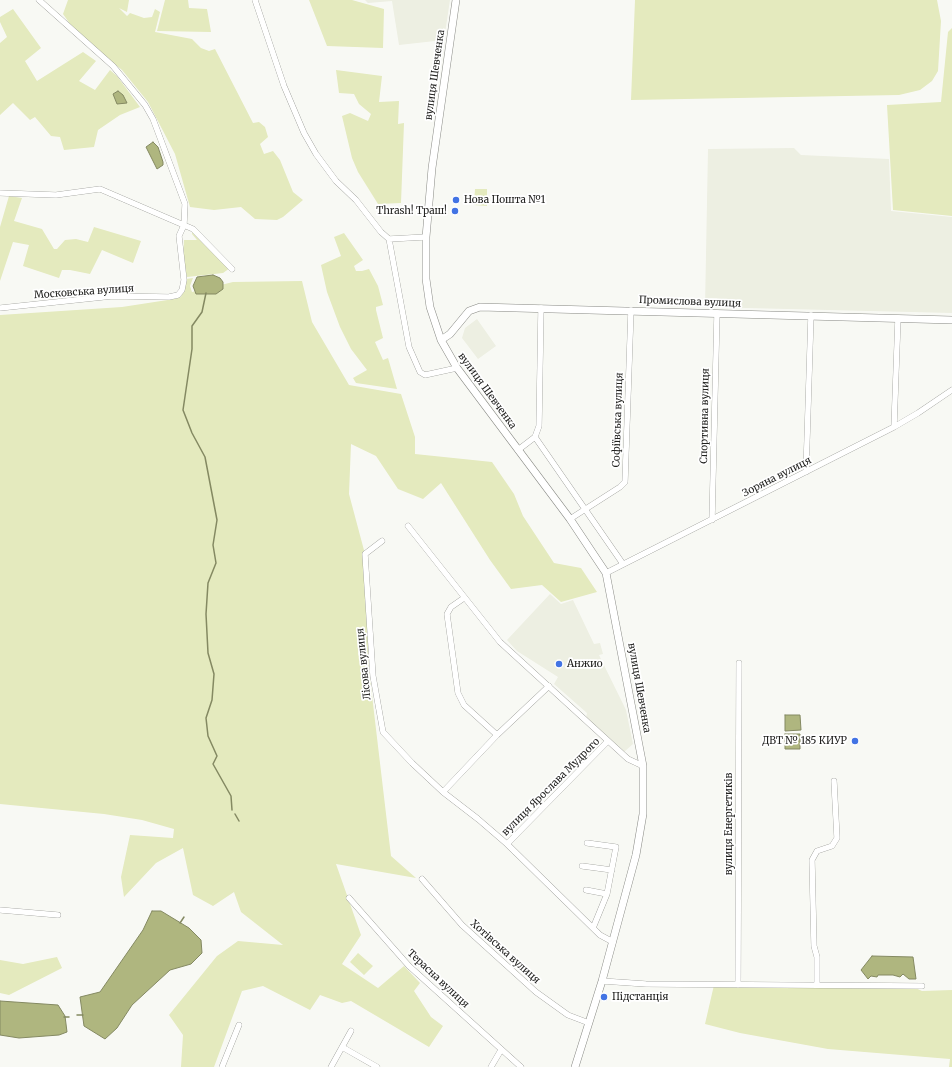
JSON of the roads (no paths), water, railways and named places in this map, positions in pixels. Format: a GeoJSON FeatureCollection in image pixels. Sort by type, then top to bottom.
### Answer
{"type":"FeatureCollection","features":[{"type":"Feature","properties":{"kind":"street"},"geometry":{"type":"LineString","coordinates":[[39,0],[110,63],[145,105],[152,119],[185,204],[184,225]]}},
{"type":"Feature","properties":{"kind":"street"},"geometry":{"type":"LineString","coordinates":[[255,0],[284,86],[308,140],[316,154],[336,181],[356,200],[381,232],[389,239],[409,347],[420,372],[425,374],[457,368]]}},
{"type":"Feature","properties":{"kind":"street","name":"вулиця Шевченка"},"geometry":{"type":"LineString","coordinates":[[456,0],[432,168],[426,237],[428,292],[433,318],[441,340],[457,368],[570,519],[606,573],[643,766],[644,794],[639,840],[613,942],[576,1067]]}},
{"type":"Feature","properties":{"kind":"street"},"geometry":{"type":"LineString","coordinates":[[0,193],[56,195],[100,189],[193,229],[232,269]]}},
{"type":"Feature","properties":{"kind":"street","name":"Московська вулиця"},"geometry":{"type":"LineString","coordinates":[[0,308],[113,296],[169,297],[178,295],[182,290],[184,280],[179,236],[184,225]]}},
{"type":"Feature","properties":{"kind":"street"},"geometry":{"type":"LineString","coordinates":[[389,239],[426,237]]}},
{"type":"Feature","properties":{"kind":"street","name":"Промислова вулиця"},"geometry":{"type":"LineString","coordinates":[[441,340],[450,334],[462,317],[475,308],[631,310],[952,320]]}},
{"type":"Feature","properties":{"kind":"street"},"geometry":{"type":"LineString","coordinates":[[518,450],[535,437],[539,426],[541,308]]}},
{"type":"Feature","properties":{"kind":"street","name":"Софіївська вулиця"},"geometry":{"type":"LineString","coordinates":[[586,510],[620,488],[625,482],[631,310]]}},
{"type":"Feature","properties":{"kind":"street","name":"Спортивна вулиця"},"geometry":{"type":"LineString","coordinates":[[712,520],[717,313]]}},
{"type":"Feature","properties":{"kind":"street"},"geometry":{"type":"LineString","coordinates":[[806,472],[811,315]]}},
{"type":"Feature","properties":{"kind":"street"},"geometry":{"type":"LineString","coordinates":[[894,427],[898,318]]}},
{"type":"Feature","properties":{"kind":"street","name":"Зоряна вулиця"},"geometry":{"type":"LineString","coordinates":[[606,573],[894,427],[952,390]]}},
{"type":"Feature","properties":{"kind":"street"},"geometry":{"type":"LineString","coordinates":[[535,437],[624,564]]}},
{"type":"Feature","properties":{"kind":"street"},"geometry":{"type":"LineString","coordinates":[[570,519],[586,510]]}},
{"type":"Feature","properties":{"kind":"street"},"geometry":{"type":"LineString","coordinates":[[408,526],[500,642],[628,759],[643,766]]}},
{"type":"Feature","properties":{"kind":"street","name":"Лісова вулиця"},"geometry":{"type":"LineString","coordinates":[[382,541],[365,554],[373,676],[383,732],[412,764],[443,792],[507,844]]}},
{"type":"Feature","properties":{"kind":"street"},"geometry":{"type":"LineString","coordinates":[[464,598],[451,607],[447,614],[458,693],[464,704],[496,735]]}},
{"type":"Feature","properties":{"kind":"street","name":"вулиця Енергетиків"},"geometry":{"type":"LineString","coordinates":[[738,985],[739,662]]}},
{"type":"Feature","properties":{"kind":"street"},"geometry":{"type":"LineString","coordinates":[[443,792],[496,735],[549,686]]}},
{"type":"Feature","properties":{"kind":"street","name":"вулиця Ярослава Мудрого"},"geometry":{"type":"LineString","coordinates":[[608,741],[507,844],[600,935],[613,942]]}},
{"type":"Feature","properties":{"kind":"street"},"geometry":{"type":"LineString","coordinates":[[817,984],[817,957],[814,946],[812,860],[817,852],[832,846],[837,838],[834,781]]}},
{"type":"Feature","properties":{"kind":"street"},"geometry":{"type":"LineString","coordinates":[[588,843],[616,847],[607,894],[593,928]]}},
{"type":"Feature","properties":{"kind":"street"},"geometry":{"type":"LineString","coordinates":[[582,866],[612,870]]}},
{"type":"Feature","properties":{"kind":"street","name":"Хотівська вулиця"},"geometry":{"type":"LineString","coordinates":[[422,879],[462,925],[536,992],[568,1015],[589,1023]]}},
{"type":"Feature","properties":{"kind":"street"},"geometry":{"type":"LineString","coordinates":[[586,890],[607,894]]}},
{"type":"Feature","properties":{"kind":"street","name":"Терасна вулиця"},"geometry":{"type":"LineString","coordinates":[[349,898],[409,966],[521,1067]]}},
{"type":"Feature","properties":{"kind":"street"},"geometry":{"type":"LineString","coordinates":[[0,910],[58,915]]}},
{"type":"Feature","properties":{"kind":"street"},"geometry":{"type":"LineString","coordinates":[[602,981],[646,984],[817,984],[922,986]]}},
{"type":"Feature","properties":{"kind":"street"},"geometry":{"type":"LineString","coordinates":[[222,1067],[239,1025]]}},
{"type":"Feature","properties":{"kind":"street"},"geometry":{"type":"LineString","coordinates":[[331,1067],[351,1031]]}},
{"type":"Feature","properties":{"kind":"street"},"geometry":{"type":"LineString","coordinates":[[342,1047],[377,1067]]}},
{"type":"Feature","properties":{"kind":"street"},"geometry":{"type":"LineString","coordinates":[[491,1067],[501,1050]]}},
{"type":"Feature","properties":{"kind":"waterway"},"geometry":{"type":"LineString","coordinates":[[206,293],[202,312],[192,326],[192,349],[183,410],[192,433],[205,457],[217,520],[213,545],[216,563],[208,583],[206,614],[208,653],[214,674],[212,700],[206,718],[208,736],[217,756],[213,764],[231,796],[232,810]]}},
{"type":"Feature","properties":{"kind":"waterway"},"geometry":{"type":"LineString","coordinates":[[235,814],[239,821]]}},
{"type":"Feature","properties":{"kind":"waterway"},"geometry":{"type":"LineString","coordinates":[[180,923],[184,917]]}},
{"type":"Feature","properties":{"kind":"waterway"},"geometry":{"type":"LineString","coordinates":[[77,1015],[83,1015]]}},
{"type":"Feature","properties":{"kind":"waterway"},"geometry":{"type":"LineString","coordinates":[[64,1017],[69,1017]]}},
{"type":"Feature","properties":{"kind":"place","name":"Нова Пошта №1"},"geometry":{"type":"Point","coordinates":[456,200]}},
{"type":"Feature","properties":{"kind":"place","name":"Thrash! Траш!"},"geometry":{"type":"Point","coordinates":[455,211]}},
{"type":"Feature","properties":{"kind":"place","name":"Анжио"},"geometry":{"type":"Point","coordinates":[559,664]}},
{"type":"Feature","properties":{"kind":"place","name":"ДВТ № 185 КИУР"},"geometry":{"type":"Point","coordinates":[855,741]}},
{"type":"Feature","properties":{"kind":"place","name":"Підстанція"},"geometry":{"type":"Point","coordinates":[604,997]}}]}
